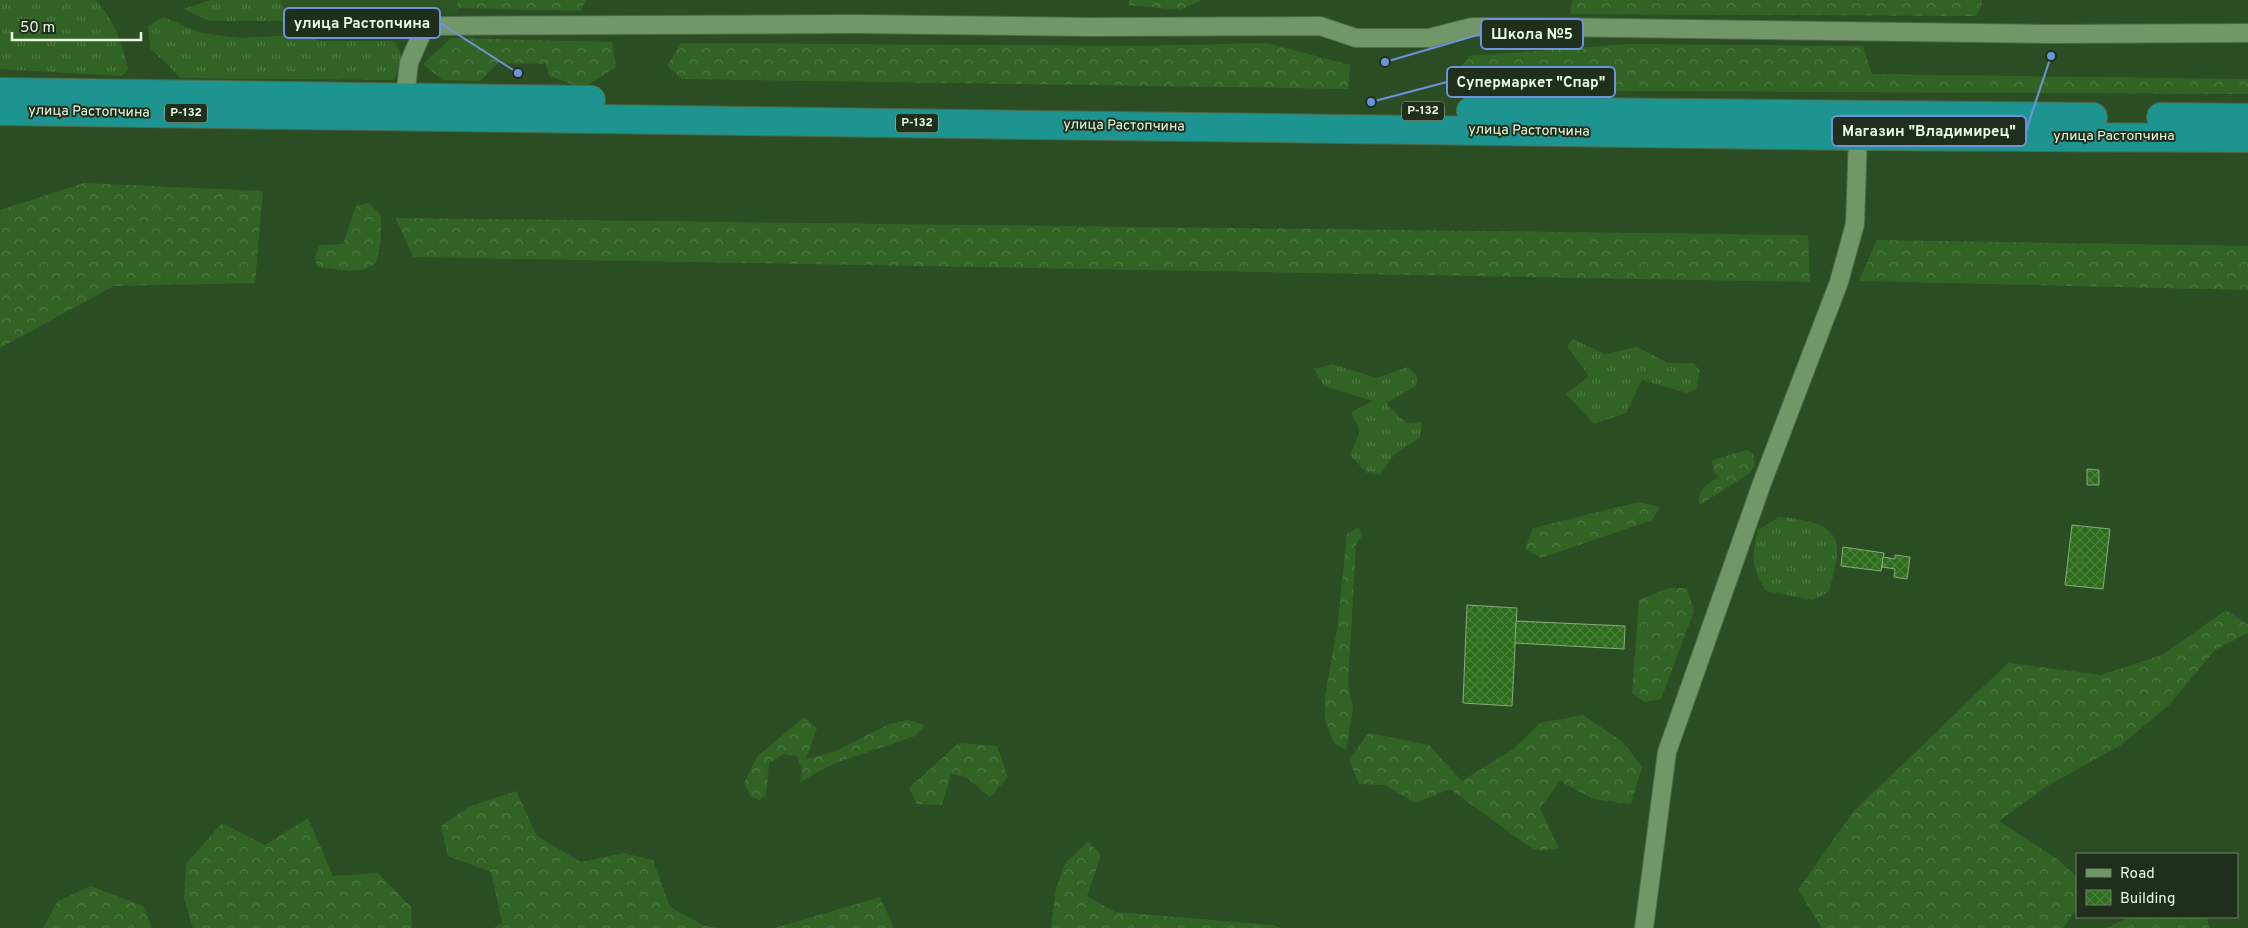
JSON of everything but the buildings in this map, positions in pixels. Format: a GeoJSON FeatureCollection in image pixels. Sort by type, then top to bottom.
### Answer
{"type":"FeatureCollection","features":[{"type":"Feature","properties":{"kind":"highway","name":"улица Растопчина"},"geometry":{"type":"LineString","coordinates":[[0,92],[1409,110],[2248,118]]}},
{"type":"Feature","properties":{"kind":"highway","name":"улица Растопчина"},"geometry":{"type":"LineString","coordinates":[[0,111],[1858,136],[2248,138]]}},
{"type":"Feature","properties":{"kind":"street"},"geometry":{"type":"LineString","coordinates":[[405,97],[409,63],[425,26],[856,24],[1089,27],[1320,26],[1356,38],[1429,38],[1472,28],[1549,27],[2050,34],[2248,33]]}},
{"type":"Feature","properties":{"kind":"street"},"geometry":{"type":"LineString","coordinates":[[1644,928],[1667,752],[1762,483],[1839,282],[1855,224],[1858,136]]}},
{"type":"Feature","properties":{"kind":"shaded area"},"geometry":{"type":"Polygon","coordinates":[[[279,0],[459,0],[458,14],[290,15],[279,0]]]}},
{"type":"Feature","properties":{"kind":"green space"},"geometry":{"type":"Polygon","coordinates":[[[0,0],[95,0],[102,7],[117,32],[128,70],[121,76],[0,69],[0,0]]]}},
{"type":"Feature","properties":{"kind":"green space"},"geometry":{"type":"Polygon","coordinates":[[[211,0],[279,0],[290,15],[288,21],[210,21],[183,9],[211,0]]]}},
{"type":"Feature","properties":{"kind":"green space"},"geometry":{"type":"Polygon","coordinates":[[[457,0],[586,0],[580,11],[458,8],[457,0]]]}},
{"type":"Feature","properties":{"kind":"green space"},"geometry":{"type":"Polygon","coordinates":[[[1129,0],[1202,0],[1181,10],[1129,5],[1129,0]]]}},
{"type":"Feature","properties":{"kind":"green space"},"geometry":{"type":"Polygon","coordinates":[[[1572,0],[1982,0],[1982,5],[1976,16],[1570,14],[1572,0]]]}},
{"type":"Feature","properties":{"kind":"green space"},"geometry":{"type":"Polygon","coordinates":[[[163,17],[201,33],[240,38],[310,34],[319,41],[394,41],[400,52],[401,65],[393,80],[181,78],[150,48],[148,26],[163,17]]]}},
{"type":"Feature","properties":{"kind":"green space"},"geometry":{"type":"Polygon","coordinates":[[[451,38],[612,42],[616,67],[583,88],[549,76],[546,64],[498,63],[480,81],[442,80],[423,64],[451,38]]]}},
{"type":"Feature","properties":{"kind":"green space"},"geometry":{"type":"Polygon","coordinates":[[[681,43],[1142,46],[1266,43],[1350,65],[1348,89],[682,79],[667,66],[681,43]]]}},
{"type":"Feature","properties":{"kind":"green space"},"geometry":{"type":"Polygon","coordinates":[[[1630,44],[1863,46],[1872,74],[2248,79],[2248,94],[1456,90],[1458,71],[1470,56],[1630,44]]]}},
{"type":"Feature","properties":{"kind":"green space"},"geometry":{"type":"Polygon","coordinates":[[[84,183],[263,191],[255,283],[114,286],[0,348],[0,210],[84,183]]]}},
{"type":"Feature","properties":{"kind":"green space"},"geometry":{"type":"Polygon","coordinates":[[[369,203],[381,215],[381,240],[376,263],[355,271],[317,267],[315,256],[320,245],[343,244],[356,206],[369,203]]]}},
{"type":"Feature","properties":{"kind":"green space"},"geometry":{"type":"Polygon","coordinates":[[[396,218],[1808,235],[1810,282],[413,257],[396,218]]]}},
{"type":"Feature","properties":{"kind":"green space"},"geometry":{"type":"Polygon","coordinates":[[[1877,240],[2248,246],[2248,290],[1859,281],[1877,240]]]}},
{"type":"Feature","properties":{"kind":"green space"},"geometry":{"type":"Polygon","coordinates":[[[1573,339],[1604,354],[1637,347],[1668,363],[1693,363],[1700,371],[1696,389],[1687,393],[1642,380],[1626,413],[1594,424],[1566,394],[1589,376],[1567,346],[1573,339]]]}},
{"type":"Feature","properties":{"kind":"green space"},"geometry":{"type":"Polygon","coordinates":[[[1332,364],[1377,378],[1408,367],[1417,376],[1416,386],[1388,402],[1388,406],[1406,423],[1422,422],[1420,437],[1394,455],[1380,475],[1367,473],[1350,455],[1360,431],[1351,412],[1373,401],[1324,386],[1314,369],[1332,364]]]}},
{"type":"Feature","properties":{"kind":"green space"},"geometry":{"type":"Polygon","coordinates":[[[1747,450],[1753,454],[1755,464],[1750,473],[1700,505],[1699,495],[1701,491],[1719,476],[1714,473],[1712,460],[1747,450]]]}},
{"type":"Feature","properties":{"kind":"green space"},"geometry":{"type":"Polygon","coordinates":[[[1638,502],[1660,507],[1652,520],[1541,558],[1525,549],[1533,528],[1638,502]]]}},
{"type":"Feature","properties":{"kind":"green space"},"geometry":{"type":"Polygon","coordinates":[[[1779,517],[1805,520],[1822,526],[1834,538],[1837,546],[1837,557],[1829,592],[1813,600],[1766,591],[1755,569],[1754,548],[1758,530],[1779,517]]]}},
{"type":"Feature","properties":{"kind":"green space"},"geometry":{"type":"Polygon","coordinates":[[[1359,527],[1362,535],[1356,545],[1348,684],[1353,708],[1346,750],[1334,743],[1325,720],[1325,696],[1337,630],[1347,534],[1359,527]]]}},
{"type":"Feature","properties":{"kind":"green space"},"geometry":{"type":"Polygon","coordinates":[[[1668,588],[1687,588],[1694,611],[1661,699],[1645,702],[1632,693],[1639,600],[1668,588]]]}},
{"type":"Feature","properties":{"kind":"green space"},"geometry":{"type":"Polygon","coordinates":[[[2226,610],[2248,625],[2248,633],[2215,650],[2168,706],[2121,745],[2047,786],[1999,821],[2057,859],[2076,876],[2076,909],[2063,928],[1822,928],[1798,890],[1853,812],[2008,663],[2101,675],[2162,655],[2226,610]]]}},
{"type":"Feature","properties":{"kind":"green space"},"geometry":{"type":"Polygon","coordinates":[[[1583,715],[1623,742],[1642,767],[1631,804],[1593,799],[1560,781],[1540,808],[1559,849],[1534,850],[1450,789],[1415,803],[1385,785],[1359,784],[1349,759],[1369,733],[1429,745],[1462,781],[1513,749],[1540,723],[1583,715]]]}},
{"type":"Feature","properties":{"kind":"green space"},"geometry":{"type":"Polygon","coordinates":[[[804,717],[817,728],[806,759],[834,752],[889,724],[908,720],[925,725],[915,736],[833,764],[800,782],[802,770],[797,756],[784,754],[769,763],[766,795],[760,800],[751,797],[744,783],[757,757],[804,717]]]}},
{"type":"Feature","properties":{"kind":"green space"},"geometry":{"type":"Polygon","coordinates":[[[959,743],[997,746],[1008,777],[990,797],[966,777],[951,774],[942,805],[917,804],[909,788],[959,743]]]}},
{"type":"Feature","properties":{"kind":"green space"},"geometry":{"type":"Polygon","coordinates":[[[516,791],[537,836],[581,862],[623,853],[653,860],[670,907],[705,926],[719,928],[494,928],[502,922],[491,872],[448,856],[441,826],[468,807],[516,791]]]}},
{"type":"Feature","properties":{"kind":"green space"},"geometry":{"type":"Polygon","coordinates":[[[308,818],[333,876],[378,873],[411,907],[412,928],[193,928],[184,899],[186,864],[222,823],[265,845],[308,818]]]}},
{"type":"Feature","properties":{"kind":"green space"},"geometry":{"type":"Polygon","coordinates":[[[1088,842],[1101,855],[1087,896],[1115,912],[1274,925],[1279,928],[1051,928],[1056,889],[1065,863],[1088,842]]]}},
{"type":"Feature","properties":{"kind":"green space"},"geometry":{"type":"Polygon","coordinates":[[[91,886],[143,906],[152,928],[43,928],[58,901],[91,886]]]}},
{"type":"Feature","properties":{"kind":"green space"},"geometry":{"type":"Polygon","coordinates":[[[880,897],[894,928],[775,928],[880,897]]]}},
{"type":"Feature","properties":{"kind":"green space"},"geometry":{"type":"Polygon","coordinates":[[[2127,918],[2207,918],[2209,928],[2107,928],[2127,918]]]}},
{"type":"Feature","properties":{"kind":"place","name":"Магазин \"Владимирец\""},"geometry":{"type":"Point","coordinates":[2051,56]}},
{"type":"Feature","properties":{"kind":"place","name":"Школа №5"},"geometry":{"type":"Point","coordinates":[1385,62]}},
{"type":"Feature","properties":{"kind":"place","name":"улица Растопчина"},"geometry":{"type":"Point","coordinates":[518,73]}},
{"type":"Feature","properties":{"kind":"place","name":"Супермаркет \"Спар\""},"geometry":{"type":"Point","coordinates":[1371,102]}}]}
